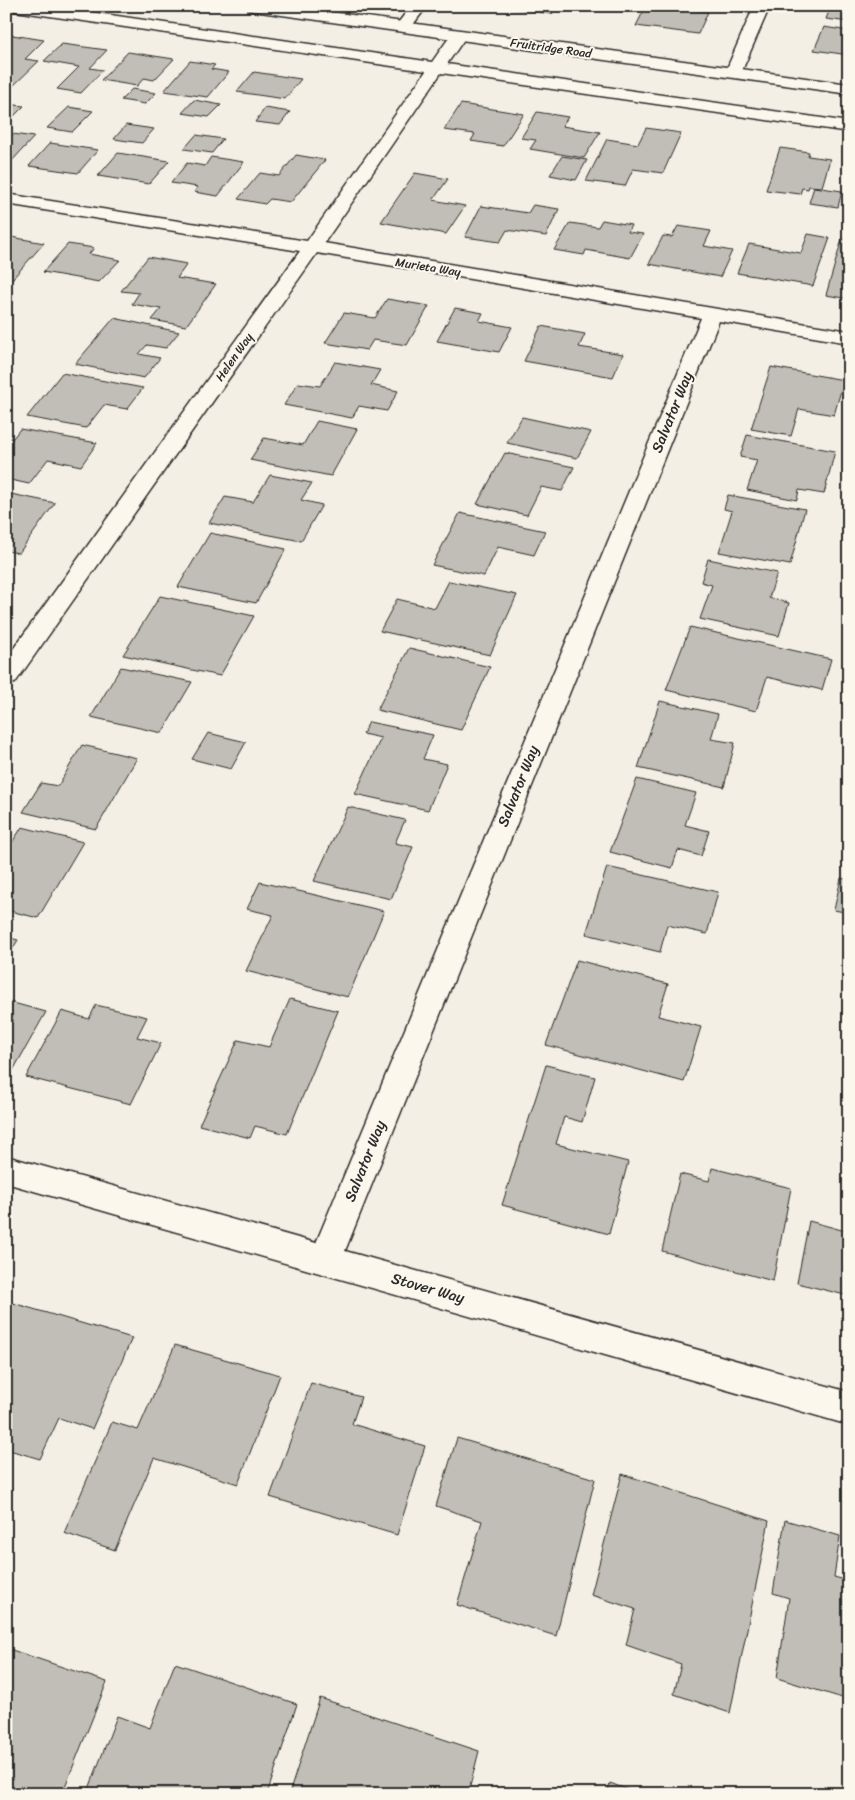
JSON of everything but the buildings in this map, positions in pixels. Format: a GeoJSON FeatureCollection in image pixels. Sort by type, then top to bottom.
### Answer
{"type":"FeatureCollection","features":[{"type":"Feature","properties":{"kind":"street"},"geometry":{"type":"LineString","coordinates":[[15,6],[849,128]]}},
{"type":"Feature","properties":{"kind":"street","name":"Fruitridge Road"},"geometry":{"type":"LineString","coordinates":[[253,6],[849,89]]}},
{"type":"Feature","properties":{"kind":"street"},"geometry":{"type":"LineString","coordinates":[[403,27],[419,6]]}},
{"type":"Feature","properties":{"kind":"street"},"geometry":{"type":"LineString","coordinates":[[733,73],[762,6]]}},
{"type":"Feature","properties":{"kind":"street","name":"Helen Way"},"geometry":{"type":"LineString","coordinates":[[6,677],[312,248],[459,35]]}},
{"type":"Feature","properties":{"kind":"street","name":"Murieta Way"},"geometry":{"type":"LineString","coordinates":[[6,199],[849,337]]}},
{"type":"Feature","properties":{"kind":"street","name":"Salvator Way"},"geometry":{"type":"LineString","coordinates":[[325,1259],[712,314]]}},
{"type":"Feature","properties":{"kind":"street","name":"Stover Way"},"geometry":{"type":"LineString","coordinates":[[6,1169],[849,1409]]}}]}
